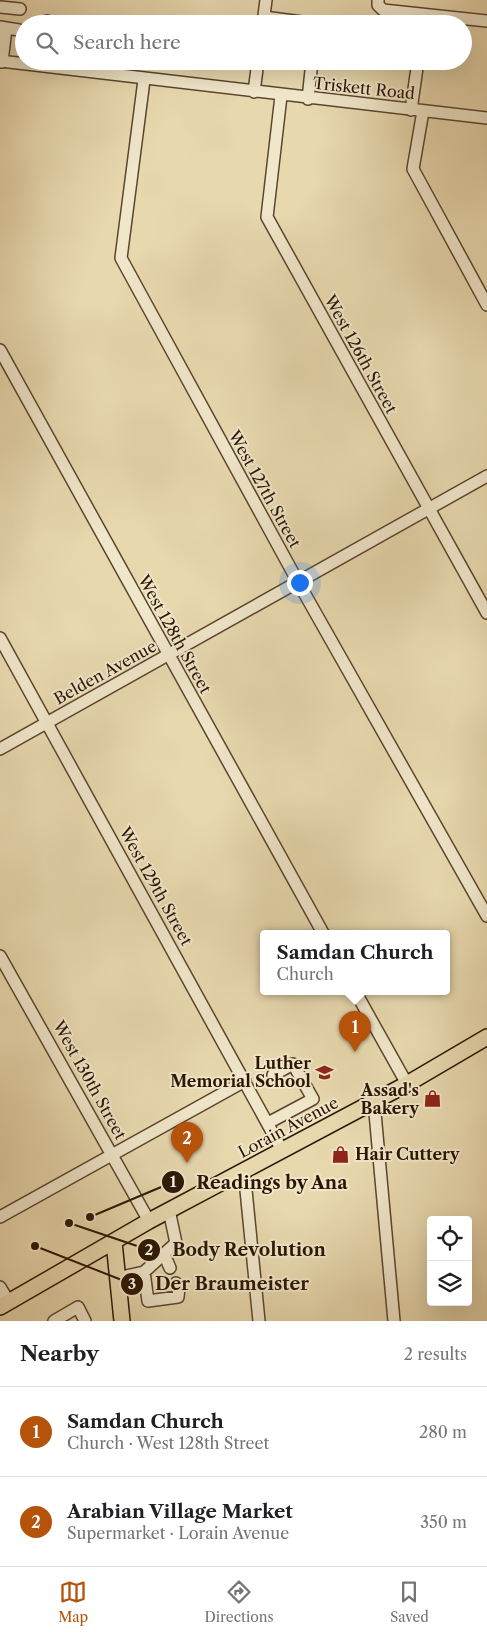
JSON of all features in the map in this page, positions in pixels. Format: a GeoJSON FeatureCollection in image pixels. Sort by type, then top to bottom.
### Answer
{"type":"FeatureCollection","features":[{"type":"Feature","properties":{"kind":"main road","name":"Lorain Avenue"},"geometry":{"type":"LineString","coordinates":[[4,1304],[149,1221],[374,1102],[487,1037]]}},
{"type":"Feature","properties":{"kind":"main road"},"geometry":{"type":"LineString","coordinates":[[114,1242],[122,1321]]}},
{"type":"Feature","properties":{"kind":"street"},"geometry":{"type":"LineString","coordinates":[[264,15],[266,0]]}},
{"type":"Feature","properties":{"kind":"street"},"geometry":{"type":"LineString","coordinates":[[378,0],[378,5],[383,10],[404,15]]}},
{"type":"Feature","properties":{"kind":"street"},"geometry":{"type":"LineString","coordinates":[[0,7],[20,9]]}},
{"type":"Feature","properties":{"kind":"street"},"geometry":{"type":"LineString","coordinates":[[472,21],[487,21]]}},
{"type":"Feature","properties":{"kind":"street"},"geometry":{"type":"LineString","coordinates":[[1,62],[3,28]]}},
{"type":"Feature","properties":{"kind":"street","name":"Triskett Road"},"geometry":{"type":"LineString","coordinates":[[1,62],[15,63]]}},
{"type":"Feature","properties":{"kind":"street","name":"Triskett Road"},"geometry":{"type":"LineString","coordinates":[[80,70],[144,80],[487,118]]}},
{"type":"Feature","properties":{"kind":"street"},"geometry":{"type":"LineString","coordinates":[[254,92],[257,70]]}},
{"type":"Feature","properties":{"kind":"street"},"geometry":{"type":"LineString","coordinates":[[308,98],[311,70]]}},
{"type":"Feature","properties":{"kind":"street"},"geometry":{"type":"LineString","coordinates":[[411,110],[417,70]]}},
{"type":"Feature","properties":{"kind":"street","name":"West 127th Street"},"geometry":{"type":"LineString","coordinates":[[144,80],[121,258],[298,582],[487,916]]}},
{"type":"Feature","properties":{"kind":"street","name":"West 126th Street"},"geometry":{"type":"LineString","coordinates":[[281,96],[267,217],[487,613]]}},
{"type":"Feature","properties":{"kind":"street"},"geometry":{"type":"LineString","coordinates":[[423,111],[413,169],[487,305]]}},
{"type":"Feature","properties":{"kind":"street","name":"West 128th Street"},"geometry":{"type":"LineString","coordinates":[[0,350],[320,930]]}},
{"type":"Feature","properties":{"kind":"street","name":"Belden Avenue"},"geometry":{"type":"LineString","coordinates":[[0,750],[487,476]]}},
{"type":"Feature","properties":{"kind":"street","name":"West 129th Street"},"geometry":{"type":"LineString","coordinates":[[0,638],[282,1150]]}},
{"type":"Feature","properties":{"kind":"street","name":"West 130th Street"},"geometry":{"type":"LineString","coordinates":[[0,956],[149,1221]]}},
{"type":"Feature","properties":{"kind":"street"},"geometry":{"type":"LineString","coordinates":[[357,995],[407,1084]]}},
{"type":"Feature","properties":{"kind":"street"},"geometry":{"type":"LineString","coordinates":[[268,1123],[313,1099],[293,1064],[273,1074]]}},
{"type":"Feature","properties":{"kind":"street"},"geometry":{"type":"LineString","coordinates":[[0,1217],[245,1081]]}},
{"type":"Feature","properties":{"kind":"street"},"geometry":{"type":"LineString","coordinates":[[374,1102],[394,1321]]}},
{"type":"Feature","properties":{"kind":"street"},"geometry":{"type":"LineString","coordinates":[[244,1170],[259,1321]]}},
{"type":"Feature","properties":{"kind":"street"},"geometry":{"type":"LineString","coordinates":[[117,1278],[144,1272],[176,1243],[170,1210]]}},
{"type":"Feature","properties":{"kind":"street"},"geometry":{"type":"LineString","coordinates":[[164,1254],[170,1268]]}},
{"type":"Feature","properties":{"kind":"street"},"geometry":{"type":"LineString","coordinates":[[144,1272],[148,1301],[178,1297],[179,1288],[176,1283]]}},
{"type":"Feature","properties":{"kind":"street"},"geometry":{"type":"LineString","coordinates":[[0,1286],[4,1304]]}},
{"type":"Feature","properties":{"kind":"street"},"geometry":{"type":"LineString","coordinates":[[54,1321],[78,1307],[85,1321]]}},
{"type":"Feature","properties":{"kind":"place","name":"Samdan Church"},"geometry":{"type":"Point","coordinates":[355,1052]}},
{"type":"Feature","properties":{"kind":"place","name":"Luther Memorial School"},"geometry":{"type":"Point","coordinates":[325,1072]}},
{"type":"Feature","properties":{"kind":"place","name":"Assad's Bakery"},"geometry":{"type":"Point","coordinates":[433,1099]}},
{"type":"Feature","properties":{"kind":"place","name":"Hair Cuttery"},"geometry":{"type":"Point","coordinates":[341,1154]}},
{"type":"Feature","properties":{"kind":"place","name":"Arabian Village Market"},"geometry":{"type":"Point","coordinates":[187,1163]}},
{"type":"Feature","properties":{"kind":"place","name":"Readings by Ana"},"geometry":{"type":"Point","coordinates":[90,1217]}},
{"type":"Feature","properties":{"kind":"place","name":"Body Revolution"},"geometry":{"type":"Point","coordinates":[69,1223]}},
{"type":"Feature","properties":{"kind":"place","name":"Der Braumeister"},"geometry":{"type":"Point","coordinates":[35,1246]}}]}
